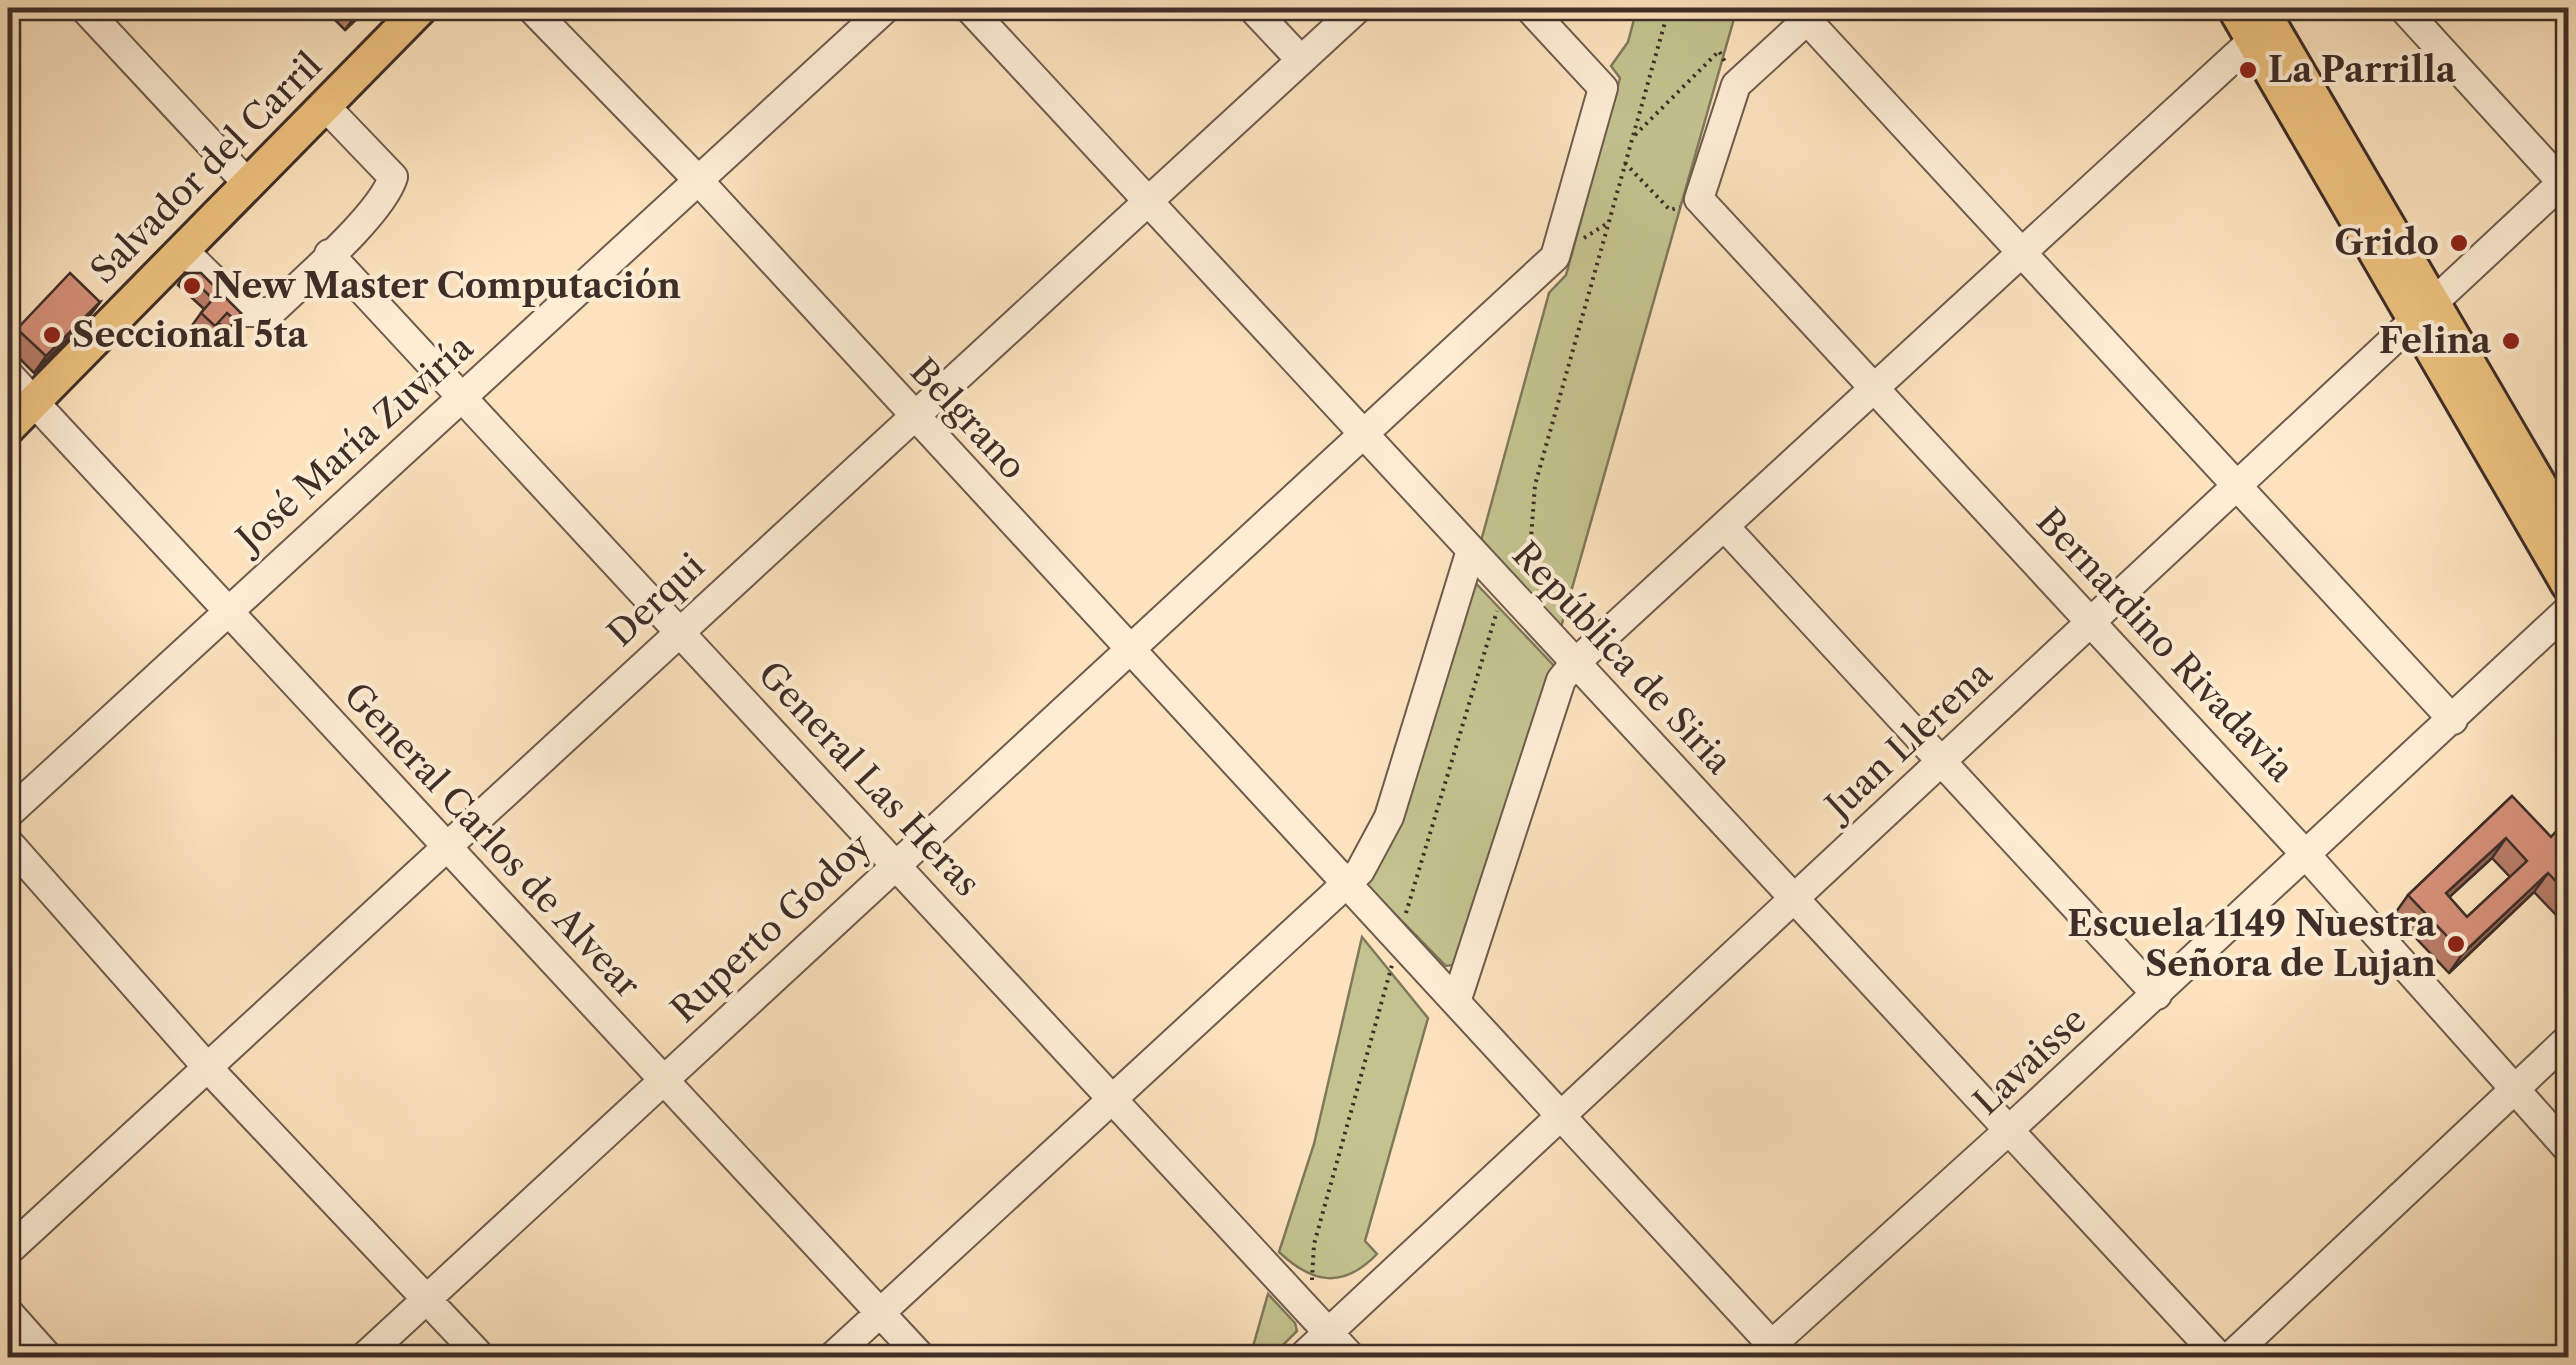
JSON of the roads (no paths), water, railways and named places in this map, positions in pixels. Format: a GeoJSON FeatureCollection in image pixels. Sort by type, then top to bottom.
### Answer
{"type":"FeatureCollection","features":[{"type":"Feature","properties":{"kind":"main road","name":"Salvador del Carril"},"geometry":{"type":"LineString","coordinates":[[8,428],[421,8]]}},
{"type":"Feature","properties":{"kind":"main road"},"geometry":{"type":"LineString","coordinates":[[2234,8],[2261,24],[2425,310],[2568,585]]}},
{"type":"Feature","properties":{"kind":"main road"},"geometry":{"type":"LineString","coordinates":[[2425,310],[2568,533]]}},
{"type":"Feature","properties":{"kind":"street"},"geometry":{"type":"LineString","coordinates":[[84,8],[247,183]]}},
{"type":"Feature","properties":{"kind":"street","name":"Belgrano"},"geometry":{"type":"LineString","coordinates":[[530,8],[698,180],[1400,940],[1771,1353]]}},
{"type":"Feature","properties":{"kind":"street","name":"José María Zuviría"},"geometry":{"type":"LineString","coordinates":[[8,814],[886,8]]}},
{"type":"Feature","properties":{"kind":"street","name":"República de Siria"},"geometry":{"type":"LineString","coordinates":[[969,8],[2220,1358]]}},
{"type":"Feature","properties":{"kind":"street"},"geometry":{"type":"LineString","coordinates":[[1252,8],[1300,59]]}},
{"type":"Feature","properties":{"kind":"street","name":"Derqui"},"geometry":{"type":"LineString","coordinates":[[8,1251],[912,414],[1358,8]]}},
{"type":"Feature","properties":{"kind":"street","name":"Ruperto Godoy"},"geometry":{"type":"LineString","coordinates":[[363,1358],[1555,257],[1603,88],[1529,8]]}},
{"type":"Feature","properties":{"kind":"street"},"geometry":{"type":"LineString","coordinates":[[2404,8],[2567,183]]}},
{"type":"Feature","properties":{"kind":"street"},"geometry":{"type":"LineString","coordinates":[[1813,14],[2021,256],[2453,720]]}},
{"type":"Feature","properties":{"kind":"street","name":"Bernardino Rivadavia"},"geometry":{"type":"LineString","coordinates":[[1813,14],[1736,85],[1699,199],[2092,620],[2568,1149]]}},
{"type":"Feature","properties":{"kind":"street"},"geometry":{"type":"LineString","coordinates":[[1456,1002],[1561,680],[1574,664],[1878,390],[2261,24]]}},
{"type":"Feature","properties":{"kind":"street"},"geometry":{"type":"LineString","coordinates":[[182,249],[246,312],[260,315],[271,312],[329,254],[388,192],[392,177],[324,105]]}},
{"type":"Feature","properties":{"kind":"street","name":"Juan Llerena"},"geometry":{"type":"LineString","coordinates":[[1300,1358],[1319,1322],[1558,1115],[1795,899],[2425,310],[2567,183]]}},
{"type":"Feature","properties":{"kind":"street","name":"General Las Heras"},"geometry":{"type":"LineString","coordinates":[[329,254],[1352,1358]]}},
{"type":"Feature","properties":{"kind":"street","name":"General Carlos de Alvear"},"geometry":{"type":"LineString","coordinates":[[8,374],[922,1358]]}},
{"type":"Feature","properties":{"kind":"street"},"geometry":{"type":"LineString","coordinates":[[1724,526],[2157,994]]}},
{"type":"Feature","properties":{"kind":"street"},"geometry":{"type":"LineString","coordinates":[[831,1358],[1348,884],[1389,817],[1471,550]]}},
{"type":"Feature","properties":{"kind":"street","name":"Lavaisse"},"geometry":{"type":"LineString","coordinates":[[1771,1353],[2568,610]]}},
{"type":"Feature","properties":{"kind":"street"},"geometry":{"type":"LineString","coordinates":[[8,842],[207,1067],[482,1358]]}},
{"type":"Feature","properties":{"kind":"street"},"geometry":{"type":"LineString","coordinates":[[2229,1358],[2568,1039]]}},
{"type":"Feature","properties":{"kind":"street"},"geometry":{"type":"LineString","coordinates":[[8,1312],[49,1358]]}},
{"type":"Feature","properties":{"kind":"place","name":"La Parrilla"},"geometry":{"type":"Point","coordinates":[2248,70]}},
{"type":"Feature","properties":{"kind":"place","name":"Grido"},"geometry":{"type":"Point","coordinates":[2459,243]}},
{"type":"Feature","properties":{"kind":"place","name":"New Master Computación"},"geometry":{"type":"Point","coordinates":[192,286]}},
{"type":"Feature","properties":{"kind":"place","name":"Seccional 5ta"},"geometry":{"type":"Point","coordinates":[52,335]}},
{"type":"Feature","properties":{"kind":"place","name":"Felina"},"geometry":{"type":"Point","coordinates":[2511,341]}},
{"type":"Feature","properties":{"kind":"place","name":"Escuela 1149 Nuestra Señora de Lujan"},"geometry":{"type":"Point","coordinates":[2456,944]}}]}
